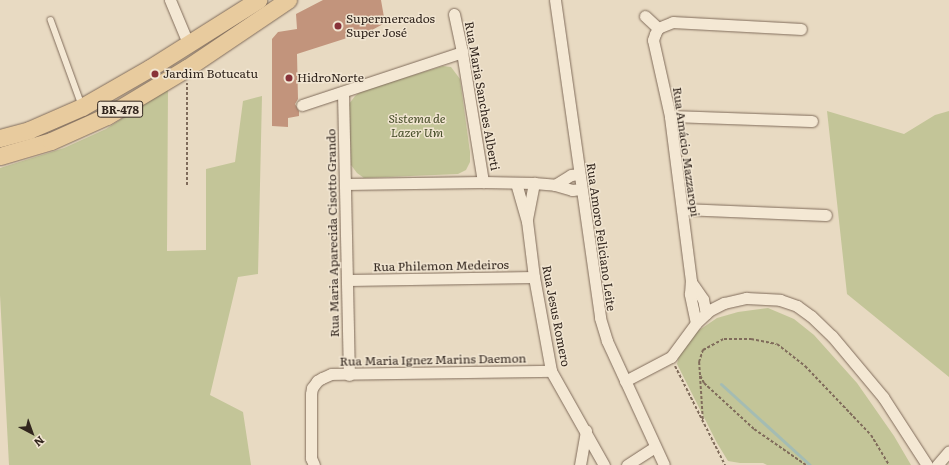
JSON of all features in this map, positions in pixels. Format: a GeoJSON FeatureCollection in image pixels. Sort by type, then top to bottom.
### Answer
{"type":"FeatureCollection","features":[{"type":"Feature","properties":{"kind":"main road","name":"BR-478"},"geometry":{"type":"LineString","coordinates":[[0,138],[29,130],[82,107],[150,68],[258,0]]}},
{"type":"Feature","properties":{"kind":"main road","name":"BR-478"},"geometry":{"type":"LineString","coordinates":[[0,156],[51,141],[107,116],[187,68],[288,0]]}},
{"type":"Feature","properties":{"kind":"main road"},"geometry":{"type":"LineString","coordinates":[[188,43],[205,48],[230,39]]}},
{"type":"Feature","properties":{"kind":"street"},"geometry":{"type":"LineString","coordinates":[[170,0],[188,43]]}},
{"type":"Feature","properties":{"kind":"street","name":"Rua Amoro Feliciano Leite"},"geometry":{"type":"LineString","coordinates":[[555,0],[578,174],[600,318],[606,340],[662,464]]}},
{"type":"Feature","properties":{"kind":"street","name":"Rua Maria Sanches Alberti"},"geometry":{"type":"LineString","coordinates":[[454,14],[462,52],[483,182]]}},
{"type":"Feature","properties":{"kind":"street"},"geometry":{"type":"LineString","coordinates":[[645,16],[658,28],[673,22],[801,29]]}},
{"type":"Feature","properties":{"kind":"street","name":"Rua Amácio Mazzaropi"},"geometry":{"type":"LineString","coordinates":[[658,28],[653,40],[670,116],[691,281],[690,294],[696,323]]}},
{"type":"Feature","properties":{"kind":"street"},"geometry":{"type":"LineString","coordinates":[[302,105],[462,52]]}},
{"type":"Feature","properties":{"kind":"street","name":"Rua Maria Aparecida Cisotto Grando"},"geometry":{"type":"LineString","coordinates":[[342,92],[348,280],[349,374]]}},
{"type":"Feature","properties":{"kind":"street"},"geometry":{"type":"LineString","coordinates":[[670,116],[812,121]]}},
{"type":"Feature","properties":{"kind":"street"},"geometry":{"type":"LineString","coordinates":[[556,186],[571,175],[578,174]]}},
{"type":"Feature","properties":{"kind":"street"},"geometry":{"type":"LineString","coordinates":[[345,184],[483,182],[534,183],[572,190],[581,189]]}},
{"type":"Feature","properties":{"kind":"street","name":"Rua Jesus Romero"},"geometry":{"type":"LineString","coordinates":[[516,183],[527,222],[534,277],[552,371],[604,465]]}},
{"type":"Feature","properties":{"kind":"street","name":"Rua Jesus Romero"},"geometry":{"type":"LineString","coordinates":[[527,222],[534,183]]}},
{"type":"Feature","properties":{"kind":"street"},"geometry":{"type":"LineString","coordinates":[[682,209],[826,215]]}},
{"type":"Feature","properties":{"kind":"street","name":"Rua Philemon Medeiros"},"geometry":{"type":"LineString","coordinates":[[348,280],[534,277]]}},
{"type":"Feature","properties":{"kind":"street","name":"Rua Amácio Mazzaropi"},"geometry":{"type":"LineString","coordinates":[[691,281],[705,308]]}},
{"type":"Feature","properties":{"kind":"street"},"geometry":{"type":"LineString","coordinates":[[625,382],[671,357],[705,308],[746,298],[774,299],[798,306],[832,336],[882,397],[927,465]]}},
{"type":"Feature","properties":{"kind":"street","name":"Rua Maria Ignez Marins Daemon"},"geometry":{"type":"LineString","coordinates":[[314,465],[311,458],[312,388],[317,381],[331,374],[552,371]]}},
{"type":"Feature","properties":{"kind":"street"},"geometry":{"type":"LineString","coordinates":[[580,465],[586,431]]}},
{"type":"Feature","properties":{"kind":"street"},"geometry":{"type":"LineString","coordinates":[[627,465],[655,447]]}},
{"type":"Feature","properties":{"kind":"street"},"geometry":{"type":"LineString","coordinates":[[937,465],[949,451]]}},
{"type":"Feature","properties":{"kind":"lane"},"geometry":{"type":"LineString","coordinates":[[51,20],[82,107]]}},
{"type":"Feature","properties":{"kind":"path"},"geometry":{"type":"LineString","coordinates":[[187,68],[187,185]]}},
{"type":"Feature","properties":{"kind":"path"},"geometry":{"type":"LineString","coordinates":[[704,424],[699,362],[703,350],[724,339],[751,339],[777,344],[805,366],[871,435],[889,465]]}},
{"type":"Feature","properties":{"kind":"path"},"geometry":{"type":"LineString","coordinates":[[671,357],[725,465]]}},
{"type":"Feature","properties":{"kind":"path"},"geometry":{"type":"LineString","coordinates":[[700,375],[704,383],[754,429],[806,465]]}},
{"type":"Feature","properties":{"kind":"green space","name":"Sistema de Lazer Um"},"geometry":{"type":"Polygon","coordinates":[[[443,66],[451,67],[460,79],[470,152],[470,162],[466,170],[458,174],[364,178],[357,173],[351,165],[349,104],[355,96],[361,91],[443,66]]]}},
{"type":"Feature","properties":{"kind":"green space"},"geometry":{"type":"Polygon","coordinates":[[[168,88],[167,251],[206,250],[206,169],[235,162],[243,101],[262,96],[258,274],[238,277],[210,395],[243,412],[251,465],[9,465],[0,295],[0,168],[64,148],[106,129],[168,88]]]}},
{"type":"Feature","properties":{"kind":"green space"},"geometry":{"type":"Polygon","coordinates":[[[827,111],[904,134],[935,115],[949,111],[949,377],[847,294],[827,111]]]}},
{"type":"Feature","properties":{"kind":"green space"},"geometry":{"type":"Polygon","coordinates":[[[768,308],[794,319],[814,335],[857,383],[894,436],[911,465],[767,465],[763,463],[740,463],[728,461],[717,443],[677,364],[679,356],[695,333],[717,318],[738,312],[768,308]]]}},
{"type":"Feature","properties":{"kind":"building"},"geometry":{"type":"Polygon","coordinates":[[[323,0],[381,0],[385,23],[372,30],[297,54],[298,99],[295,104],[299,111],[299,116],[288,118],[288,127],[272,126],[272,39],[278,32],[297,29],[296,14],[323,0]]]}},
{"type":"Feature","properties":{"kind":"waterway"},"geometry":{"type":"LineString","coordinates":[[721,384],[810,465]]}},
{"type":"Feature","properties":{"kind":"place","name":"Supermercados Super José"},"geometry":{"type":"Point","coordinates":[338,26]}},
{"type":"Feature","properties":{"kind":"place","name":"Jardim Botucatu"},"geometry":{"type":"Point","coordinates":[155,74]}},
{"type":"Feature","properties":{"kind":"place","name":"HidroNorte"},"geometry":{"type":"Point","coordinates":[289,78]}}]}
